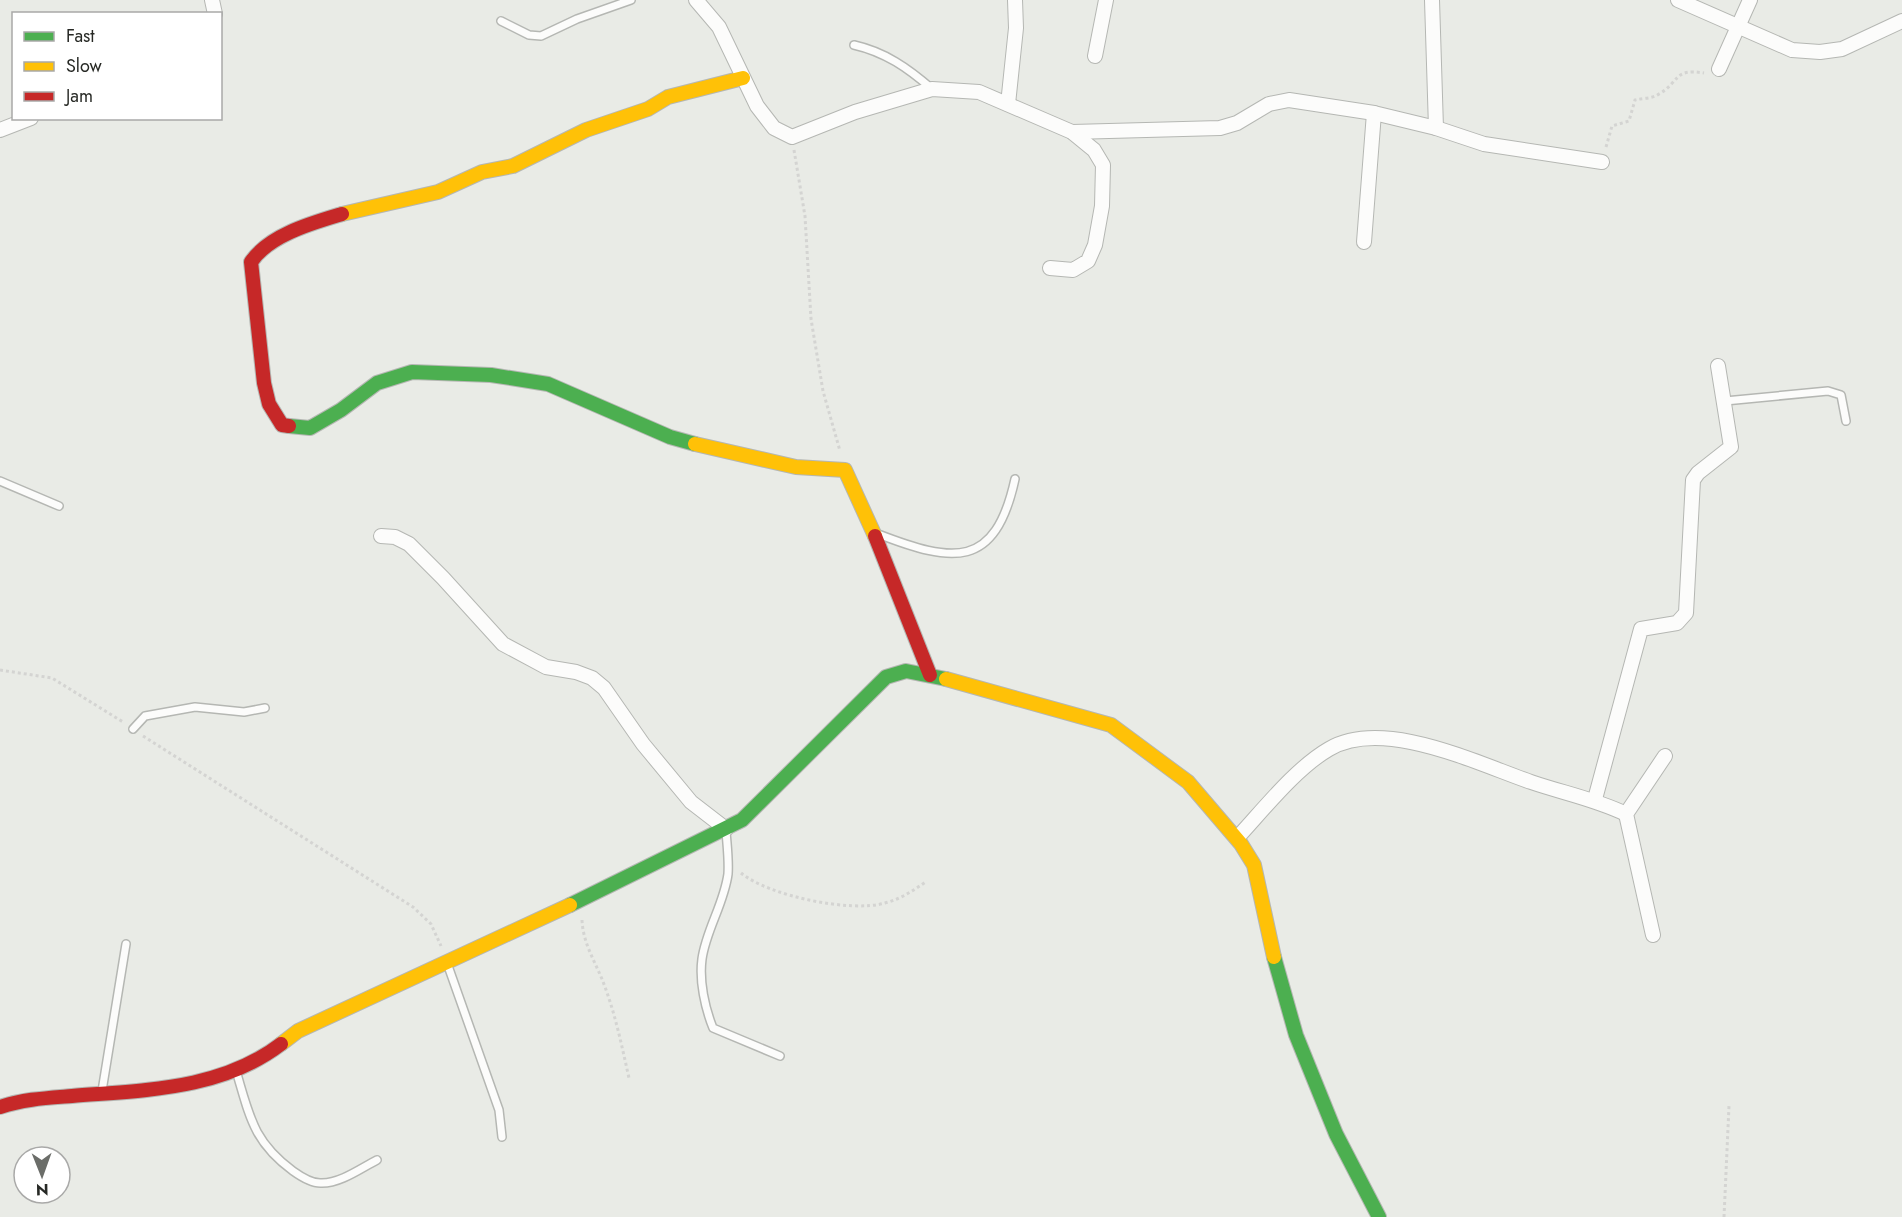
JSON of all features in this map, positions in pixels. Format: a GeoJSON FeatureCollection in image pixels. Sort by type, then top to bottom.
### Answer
{"type":"FeatureCollection","features":[{"type":"Feature","properties":{"kind":"street"},"geometry":{"type":"LineString","coordinates":[[696,0],[719,27],[758,106],[774,128],[792,137],[855,112],[932,89],[979,92],[1072,132],[1094,150],[1102,165],[1102,206],[1095,245],[1088,261],[1073,270],[1050,268]]}},
{"type":"Feature","properties":{"kind":"street"},"geometry":{"type":"LineString","coordinates":[[1008,104],[1016,28],[1015,0]]}},
{"type":"Feature","properties":{"kind":"street"},"geometry":{"type":"LineString","coordinates":[[1095,56],[1106,0]]}},
{"type":"Feature","properties":{"kind":"street"},"geometry":{"type":"LineString","coordinates":[[1432,0],[1436,128]]}},
{"type":"Feature","properties":{"kind":"street"},"geometry":{"type":"LineString","coordinates":[[1678,0],[1792,50],[1820,52],[1842,49],[1902,21]]}},
{"type":"Feature","properties":{"kind":"street"},"geometry":{"type":"LineString","coordinates":[[1719,69],[1750,0]]}},
{"type":"Feature","properties":{"kind":"street"},"geometry":{"type":"LineString","coordinates":[[743,78],[668,97],[648,109],[586,130],[513,166],[482,172],[438,192],[393,204],[351,211],[288,234],[259,250],[251,262],[261,339],[261,376],[268,408],[282,425],[310,428],[341,410],[377,383],[412,372],[491,375],[548,384],[670,437],[744,457],[796,467],[845,470],[873,532],[930,675]]}},
{"type":"Feature","properties":{"kind":"street"},"geometry":{"type":"LineString","coordinates":[[1072,132],[1220,128],[1237,123],[1269,104],[1289,100],[1374,112],[1436,128],[1484,144],[1602,162]]}},
{"type":"Feature","properties":{"kind":"street"},"geometry":{"type":"LineString","coordinates":[[1364,242],[1374,112]]}},
{"type":"Feature","properties":{"kind":"street"},"geometry":{"type":"LineString","coordinates":[[0,130],[26,120]]}},
{"type":"Feature","properties":{"kind":"street"},"geometry":{"type":"LineString","coordinates":[[1595,800],[1641,629],[1677,623],[1686,613],[1693,480],[1698,473],[1731,447],[1718,366]]}},
{"type":"Feature","properties":{"kind":"street"},"geometry":{"type":"LineString","coordinates":[[381,536],[395,537],[409,544],[503,644],[546,666],[576,672],[598,683],[615,701],[643,744],[691,802],[726,829]]}},
{"type":"Feature","properties":{"kind":"street"},"geometry":{"type":"LineString","coordinates":[[0,1107],[18,1101],[102,1094],[202,1080],[236,1071],[269,1054],[298,1030],[579,901],[742,820],[886,677],[906,671],[930,675],[1111,724],[1188,782],[1237,838],[1254,865],[1269,941],[1296,1035],[1336,1134],[1379,1217]]}},
{"type":"Feature","properties":{"kind":"street"},"geometry":{"type":"LineString","coordinates":[[1237,838],[1297,776],[1328,749],[1353,739],[1386,738],[1436,749],[1532,782],[1595,800],[1626,814]]}},
{"type":"Feature","properties":{"kind":"street"},"geometry":{"type":"LineString","coordinates":[[1653,935],[1626,814],[1665,756]]}},
{"type":"Feature","properties":{"kind":"lane"},"geometry":{"type":"LineString","coordinates":[[501,21],[529,35],[541,36],[631,0]]}},
{"type":"Feature","properties":{"kind":"lane"},"geometry":{"type":"LineString","coordinates":[[854,45],[876,50],[908,68],[932,89]]}},
{"type":"Feature","properties":{"kind":"lane"},"geometry":{"type":"LineString","coordinates":[[1725,401],[1828,391],[1841,395],[1846,421]]}},
{"type":"Feature","properties":{"kind":"lane"},"geometry":{"type":"LineString","coordinates":[[873,532],[944,554],[966,553],[982,547],[1000,526],[1009,507],[1015,479]]}},
{"type":"Feature","properties":{"kind":"lane"},"geometry":{"type":"LineString","coordinates":[[0,481],[58,507]]}},
{"type":"Feature","properties":{"kind":"lane"},"geometry":{"type":"LineString","coordinates":[[133,729],[145,716],[195,706],[244,712],[265,708]]}},
{"type":"Feature","properties":{"kind":"lane"},"geometry":{"type":"LineString","coordinates":[[726,829],[728,863],[721,906],[702,958],[702,983],[708,1017],[713,1028],[780,1056]]}},
{"type":"Feature","properties":{"kind":"lane"},"geometry":{"type":"LineString","coordinates":[[102,1094],[126,944]]}},
{"type":"Feature","properties":{"kind":"lane"},"geometry":{"type":"LineString","coordinates":[[447,960],[499,1110],[502,1137]]}},
{"type":"Feature","properties":{"kind":"lane"},"geometry":{"type":"LineString","coordinates":[[236,1071],[251,1124],[272,1155],[300,1176],[321,1184],[338,1180],[377,1160]]}},
{"type":"Feature","properties":{"kind":"path"},"geometry":{"type":"LineString","coordinates":[[1602,162],[1612,126],[1629,121],[1635,100],[1659,94],[1680,73],[1689,71],[1709,74],[1719,69]]}},
{"type":"Feature","properties":{"kind":"path"},"geometry":{"type":"LineString","coordinates":[[792,137],[805,216],[811,319],[823,391],[845,470]]}},
{"type":"Feature","properties":{"kind":"path"},"geometry":{"type":"LineString","coordinates":[[0,670],[52,678],[76,691],[413,907],[431,924],[447,960]]}},
{"type":"Feature","properties":{"kind":"path"},"geometry":{"type":"LineString","coordinates":[[728,863],[746,877],[760,884],[826,903],[884,904],[902,897],[927,881]]}},
{"type":"Feature","properties":{"kind":"path"},"geometry":{"type":"LineString","coordinates":[[579,901],[583,936],[614,1012],[629,1078]]}},
{"type":"Feature","properties":{"kind":"path"},"geometry":{"type":"LineString","coordinates":[[1724,1217],[1729,1106]]}},
{"type":"Feature","properties":{"kind":"traffic: fast"},"geometry":{"type":"LineString","coordinates":[[289,426],[310,428],[341,410],[377,383],[412,372],[491,375],[548,384],[670,437],[695,444]]}},
{"type":"Feature","properties":{"kind":"traffic: fast"},"geometry":{"type":"LineString","coordinates":[[570,905],[742,820],[886,677],[906,671],[946,679]]}},
{"type":"Feature","properties":{"kind":"traffic: fast"},"geometry":{"type":"LineString","coordinates":[[1274,957],[1296,1035],[1336,1134],[1379,1217]]}},
{"type":"Feature","properties":{"kind":"traffic: slow"},"geometry":{"type":"LineString","coordinates":[[342,214],[438,192],[482,172],[513,166],[586,130],[648,109],[668,97],[743,78]]}},
{"type":"Feature","properties":{"kind":"traffic: slow"},"geometry":{"type":"LineString","coordinates":[[695,444],[796,467],[845,470],[875,536]]}},
{"type":"Feature","properties":{"kind":"traffic: slow"},"geometry":{"type":"LineString","coordinates":[[946,679],[1111,725],[1188,782],[1241,844],[1254,865],[1274,957]]}},
{"type":"Feature","properties":{"kind":"traffic: slow"},"geometry":{"type":"LineString","coordinates":[[281,1044],[298,1031],[570,905]]}},
{"type":"Feature","properties":{"kind":"traffic: jam"},"geometry":{"type":"LineString","coordinates":[[289,426],[282,425],[269,404],[264,383],[251,262],[269,244],[280,237],[342,214]]}},
{"type":"Feature","properties":{"kind":"traffic: jam"},"geometry":{"type":"LineString","coordinates":[[875,536],[930,675]]}},
{"type":"Feature","properties":{"kind":"traffic: jam"},"geometry":{"type":"LineString","coordinates":[[0,1107],[36,1099],[154,1089],[208,1079],[233,1071],[281,1044]]}}]}
